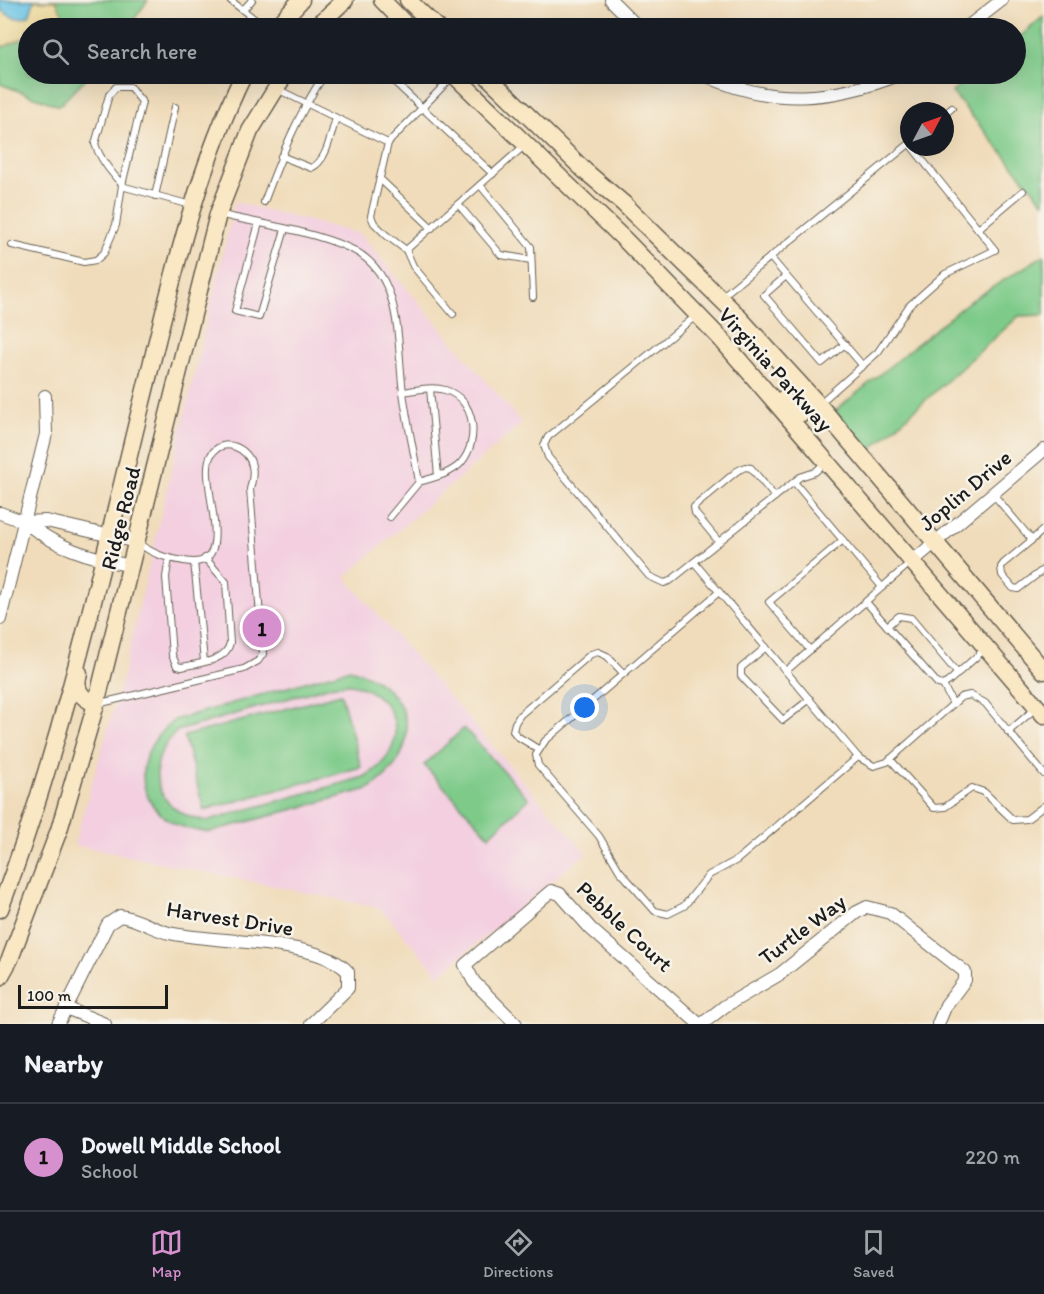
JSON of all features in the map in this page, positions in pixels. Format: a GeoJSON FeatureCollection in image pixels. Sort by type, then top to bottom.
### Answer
{"type":"FeatureCollection","features":[{"type":"Feature","properties":{"kind":"main road"},"geometry":{"type":"LineString","coordinates":[[284,18],[300,0]]}},
{"type":"Feature","properties":{"kind":"main road"},"geometry":{"type":"LineString","coordinates":[[326,18],[345,0]]}},
{"type":"Feature","properties":{"kind":"main road"},"geometry":{"type":"LineString","coordinates":[[382,0],[399,18]]}},
{"type":"Feature","properties":{"kind":"main road"},"geometry":{"type":"LineString","coordinates":[[408,0],[427,18]]}},
{"type":"Feature","properties":{"kind":"main road","name":"Ridge Road"},"geometry":{"type":"LineString","coordinates":[[0,909],[60,730],[191,205],[228,107],[239,84]]}},
{"type":"Feature","properties":{"kind":"main road","name":"Ridge Road"},"geometry":{"type":"LineString","coordinates":[[0,977],[10,958],[59,830],[96,704],[218,214],[250,131],[279,84]]}},
{"type":"Feature","properties":{"kind":"main road","name":"Virginia Parkway"},"geometry":{"type":"LineString","coordinates":[[464,84],[627,241],[698,315],[827,461],[1040,711]]}},
{"type":"Feature","properties":{"kind":"main road","name":"Virginia Parkway"},"geometry":{"type":"LineString","coordinates":[[495,84],[577,163],[624,204],[719,298],[818,404],[1044,671]]}},
{"type":"Feature","properties":{"kind":"main road"},"geometry":{"type":"LineString","coordinates":[[529,147],[547,150],[611,203],[624,204]]}},
{"type":"Feature","properties":{"kind":"main road"},"geometry":{"type":"LineString","coordinates":[[191,205],[218,214]]}},
{"type":"Feature","properties":{"kind":"main road"},"geometry":{"type":"LineString","coordinates":[[746,368],[760,374],[795,411],[802,413],[818,404]]}},
{"type":"Feature","properties":{"kind":"main road"},"geometry":{"type":"LineString","coordinates":[[86,626],[85,651],[77,688],[86,700],[96,704]]}},
{"type":"Feature","properties":{"kind":"street"},"geometry":{"type":"LineString","coordinates":[[611,0],[629,18]]}},
{"type":"Feature","properties":{"kind":"street"},"geometry":{"type":"LineString","coordinates":[[979,18],[1002,0]]}},
{"type":"Feature","properties":{"kind":"street"},"geometry":{"type":"LineString","coordinates":[[730,84],[755,93],[805,97],[833,95],[876,84]]}},
{"type":"Feature","properties":{"kind":"street"},"geometry":{"type":"LineString","coordinates":[[0,619],[46,435],[45,396]]}},
{"type":"Feature","properties":{"kind":"street","name":"Joplin Drive"},"geometry":{"type":"LineString","coordinates":[[913,561],[1044,450]]}},
{"type":"Feature","properties":{"kind":"street"},"geometry":{"type":"LineString","coordinates":[[0,513],[25,522],[48,540],[102,560],[131,566]]}},
{"type":"Feature","properties":{"kind":"street"},"geometry":{"type":"LineString","coordinates":[[25,522],[46,521],[137,542]]}},
{"type":"Feature","properties":{"kind":"street","name":"Pebble Court"},"geometry":{"type":"LineString","coordinates":[[516,1024],[474,982],[465,965],[551,891],[560,894],[591,929],[701,1024]]}},
{"type":"Feature","properties":{"kind":"street","name":"Turtle Way"},"geometry":{"type":"LineString","coordinates":[[701,1024],[725,1006],[780,974],[857,912],[867,907],[890,912],[965,972],[965,980],[946,1005],[938,1024]]}},
{"type":"Feature","properties":{"kind":"street","name":"Harvest Drive"},"geometry":{"type":"LineString","coordinates":[[58,1024],[108,924],[120,916],[189,937],[235,940],[320,955],[338,962],[348,972],[348,988],[311,1024]]}},
{"type":"Feature","properties":{"kind":"street"},"geometry":{"type":"LineString","coordinates":[[66,1008],[105,1024]]}},
{"type":"Feature","properties":{"kind":"lane"},"geometry":{"type":"LineString","coordinates":[[230,0],[253,18]]}},
{"type":"Feature","properties":{"kind":"lane"},"geometry":{"type":"LineString","coordinates":[[243,10],[252,0]]}},
{"type":"Feature","properties":{"kind":"lane"},"geometry":{"type":"LineString","coordinates":[[264,202],[281,156],[320,84]]}},
{"type":"Feature","properties":{"kind":"lane"},"geometry":{"type":"LineString","coordinates":[[396,84],[493,174]]}},
{"type":"Feature","properties":{"kind":"lane"},"geometry":{"type":"LineString","coordinates":[[444,84],[388,143],[372,216],[374,223],[406,250],[413,266],[453,314]]}},
{"type":"Feature","properties":{"kind":"lane"},"geometry":{"type":"LineString","coordinates":[[12,246],[76,261],[96,260],[104,253],[116,225],[122,185],[142,102],[137,93],[126,85],[116,87],[109,95],[95,144],[122,185],[191,205]]}},
{"type":"Feature","properties":{"kind":"lane"},"geometry":{"type":"LineString","coordinates":[[276,88],[388,143]]}},
{"type":"Feature","properties":{"kind":"lane"},"geometry":{"type":"LineString","coordinates":[[155,196],[175,107]]}},
{"type":"Feature","properties":{"kind":"lane"},"geometry":{"type":"LineString","coordinates":[[281,156],[311,168],[316,167],[323,158],[336,118]]}},
{"type":"Feature","properties":{"kind":"lane"},"geometry":{"type":"LineString","coordinates":[[406,250],[493,174],[529,147]]}},
{"type":"Feature","properties":{"kind":"lane"},"geometry":{"type":"LineString","coordinates":[[719,298],[900,152]]}},
{"type":"Feature","properties":{"kind":"lane"},"geometry":{"type":"LineString","coordinates":[[818,404],[878,352],[909,306],[927,290],[954,268],[995,250],[920,156]]}},
{"type":"Feature","properties":{"kind":"lane"},"geometry":{"type":"LineString","coordinates":[[380,179],[432,228]]}},
{"type":"Feature","properties":{"kind":"lane"},"geometry":{"type":"LineString","coordinates":[[480,185],[530,244],[533,297]]}},
{"type":"Feature","properties":{"kind":"lane"},"geometry":{"type":"LineString","coordinates":[[978,229],[1023,191]]}},
{"type":"Feature","properties":{"kind":"lane"},"geometry":{"type":"LineString","coordinates":[[458,204],[501,255],[531,260]]}},
{"type":"Feature","properties":{"kind":"lane"},"geometry":{"type":"LineString","coordinates":[[218,214],[285,229],[348,247],[373,264],[386,283],[395,309],[403,392],[419,482]]}},
{"type":"Feature","properties":{"kind":"lane"},"geometry":{"type":"LineString","coordinates":[[259,223],[235,311],[259,317],[285,229]]}},
{"type":"Feature","properties":{"kind":"lane"},"geometry":{"type":"LineString","coordinates":[[770,257],[863,366]]}},
{"type":"Feature","properties":{"kind":"lane"},"geometry":{"type":"LineString","coordinates":[[786,276],[764,295],[822,363],[845,344]]}},
{"type":"Feature","properties":{"kind":"lane"},"geometry":{"type":"LineString","coordinates":[[698,315],[548,437],[544,445],[548,457],[649,576],[655,580],[667,582],[800,477],[815,472],[827,461]]}},
{"type":"Feature","properties":{"kind":"lane"},"geometry":{"type":"LineString","coordinates":[[430,389],[438,476]]}},
{"type":"Feature","properties":{"kind":"lane"},"geometry":{"type":"LineString","coordinates":[[390,516],[419,482],[457,467],[469,451],[472,439],[471,421],[460,399],[444,389],[403,392]]}},
{"type":"Feature","properties":{"kind":"lane"},"geometry":{"type":"LineString","coordinates":[[96,704],[244,669],[258,661],[263,654],[250,489],[253,467],[242,450],[235,446],[219,448],[211,456],[208,468],[216,541],[211,553],[194,562],[153,555],[137,542]]}},
{"type":"Feature","properties":{"kind":"lane"},"geometry":{"type":"LineString","coordinates":[[719,542],[695,513],[694,507],[737,471],[745,467],[751,468],[775,497]]}},
{"type":"Feature","properties":{"kind":"lane"},"geometry":{"type":"LineString","coordinates":[[794,482],[882,587]]}},
{"type":"Feature","properties":{"kind":"lane"},"geometry":{"type":"LineString","coordinates":[[993,494],[1032,540]]}},
{"type":"Feature","properties":{"kind":"lane"},"geometry":{"type":"LineString","coordinates":[[1044,529],[1001,567],[1002,575],[1012,588],[1018,589],[1044,568]]}},
{"type":"Feature","properties":{"kind":"lane"},"geometry":{"type":"LineString","coordinates":[[810,650],[769,602],[843,540]]}},
{"type":"Feature","properties":{"kind":"lane"},"geometry":{"type":"LineString","coordinates":[[169,558],[167,602],[174,662],[182,667],[225,655],[230,643],[226,582],[205,558]]}},
{"type":"Feature","properties":{"kind":"lane"},"geometry":{"type":"LineString","coordinates":[[786,671],[913,561]]}},
{"type":"Feature","properties":{"kind":"lane"},"geometry":{"type":"LineString","coordinates":[[194,562],[204,661]]}},
{"type":"Feature","properties":{"kind":"lane"},"geometry":{"type":"LineString","coordinates":[[694,562],[858,757],[874,766],[882,765],[953,704],[970,695],[980,699],[1044,774]]}},
{"type":"Feature","properties":{"kind":"lane"},"geometry":{"type":"LineString","coordinates":[[719,591],[538,749],[538,765],[603,841],[619,870],[652,909],[663,914],[676,911],[684,906],[709,875],[736,860],[858,757]]}},
{"type":"Feature","properties":{"kind":"lane"},"geometry":{"type":"LineString","coordinates":[[866,602],[938,684],[944,685],[987,648]]}},
{"type":"Feature","properties":{"kind":"lane"},"geometry":{"type":"LineString","coordinates":[[887,626],[899,616],[911,618],[958,674]]}},
{"type":"Feature","properties":{"kind":"lane"},"geometry":{"type":"LineString","coordinates":[[766,647],[741,668],[741,676],[783,720],[810,699]]}},
{"type":"Feature","properties":{"kind":"lane"},"geometry":{"type":"LineString","coordinates":[[538,749],[513,731],[514,723],[520,715],[591,654],[598,652],[607,656],[623,673]]}},
{"type":"Feature","properties":{"kind":"lane"},"geometry":{"type":"LineString","coordinates":[[944,685],[953,704]]}},
{"type":"Feature","properties":{"kind":"lane"},"geometry":{"type":"LineString","coordinates":[[1008,732],[1040,711]]}},
{"type":"Feature","properties":{"kind":"lane"},"geometry":{"type":"LineString","coordinates":[[890,759],[934,808],[945,807],[972,788],[987,794],[1013,820],[1027,819],[1044,806]]}},
{"type":"Feature","properties":{"kind":"shaded area"},"geometry":{"type":"Polygon","coordinates":[[[235,202],[360,234],[522,423],[345,577],[586,853],[439,975],[380,908],[74,845],[122,680],[235,202]]]}},
{"type":"Feature","properties":{"kind":"green space"},"geometry":{"type":"Polygon","coordinates":[[[0,0],[148,0],[135,18],[18,18],[18,84],[80,84],[59,106],[0,84],[0,0]]]}},
{"type":"Feature","properties":{"kind":"green space"},"geometry":{"type":"Polygon","coordinates":[[[1044,16],[1044,203],[952,92],[962,84],[1026,84],[1026,31],[1044,16]]]}},
{"type":"Feature","properties":{"kind":"green space"},"geometry":{"type":"Polygon","coordinates":[[[1044,255],[1044,315],[1019,316],[868,452],[835,411],[967,303],[1044,255]]]}},
{"type":"Feature","properties":{"kind":"green space"},"geometry":{"type":"Polygon","coordinates":[[[350,669],[372,678],[389,690],[400,706],[406,723],[406,740],[399,758],[387,775],[368,789],[210,832],[186,828],[168,819],[154,807],[146,791],[143,774],[147,755],[157,737],[174,720],[350,669]],[[351,684],[334,685],[177,731],[159,759],[157,773],[159,786],[165,798],[175,809],[206,821],[364,777],[379,766],[389,753],[394,739],[395,725],[382,700],[368,690],[351,684]]]}},
{"type":"Feature","properties":{"kind":"green space"},"geometry":{"type":"Polygon","coordinates":[[[341,694],[361,767],[204,810],[184,736],[341,694]]]}},
{"type":"Feature","properties":{"kind":"green space"},"geometry":{"type":"Polygon","coordinates":[[[464,728],[529,799],[489,836],[424,765],[464,728]]]}},
{"type":"Feature","properties":{"kind":"sand"},"geometry":{"type":"Polygon","coordinates":[[[0,0],[56,1],[63,15],[62,18],[18,18],[18,40],[3,47],[0,44],[0,0]]]}},
{"type":"Feature","properties":{"kind":"water"},"geometry":{"type":"Polygon","coordinates":[[[0,0],[33,0],[34,2],[29,16],[17,18],[10,16],[0,8],[0,0]]]}},
{"type":"Feature","properties":{"kind":"place","name":"Dowell Middle School"},"geometry":{"type":"Point","coordinates":[262,628]}}]}
